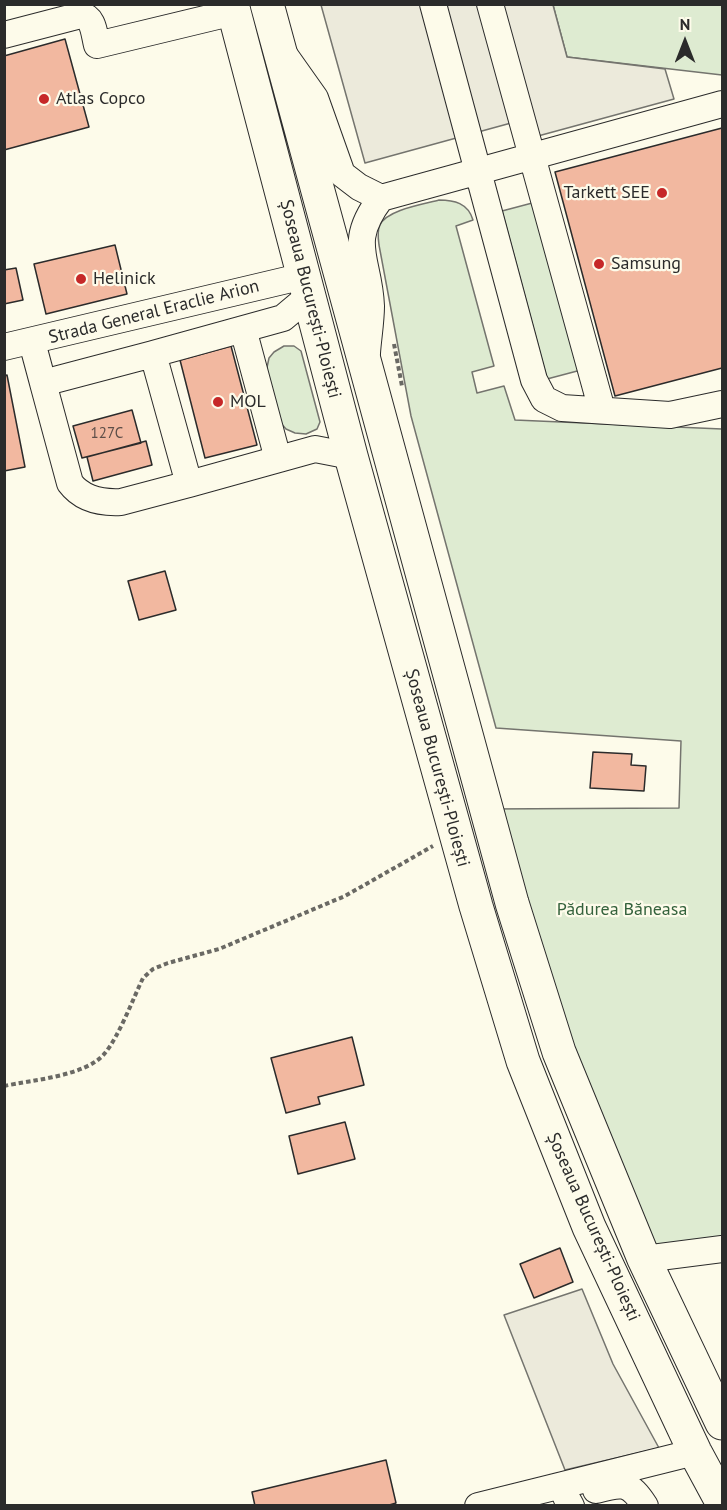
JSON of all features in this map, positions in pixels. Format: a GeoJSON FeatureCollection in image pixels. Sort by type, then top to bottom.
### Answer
{"type":"FeatureCollection","features":[{"type":"Feature","properties":{"kind":"highway","name":"Șoseaua București-Ploiești"},"geometry":{"type":"LineString","coordinates":[[267,4],[516,914],[559,1052],[644,1259],[723,1423]]}},
{"type":"Feature","properties":{"kind":"highway","name":"Șoseaua București-Ploiești"},"geometry":{"type":"LineString","coordinates":[[233,8],[351,456],[476,906],[523,1061],[589,1227],[695,1452],[723,1502]]}},
{"type":"Feature","properties":{"kind":"street"},"geometry":{"type":"LineString","coordinates":[[433,4],[531,369],[544,399],[562,408],[670,415],[723,404]]}},
{"type":"Feature","properties":{"kind":"street"},"geometry":{"type":"LineString","coordinates":[[490,4],[602,410]]}},
{"type":"Feature","properties":{"kind":"street"},"geometry":{"type":"LineString","coordinates":[[4,36],[81,15],[90,20],[97,45],[233,8]]}},
{"type":"Feature","properties":{"kind":"street"},"geometry":{"type":"LineString","coordinates":[[279,47],[315,98],[342,174],[359,187],[381,198]]}},
{"type":"Feature","properties":{"kind":"street"},"geometry":{"type":"LineString","coordinates":[[366,369],[371,305],[362,236],[367,217],[381,198],[723,104]]}},
{"type":"Feature","properties":{"kind":"street"},"geometry":{"type":"LineString","coordinates":[[43,383],[283,318],[306,286]]}},
{"type":"Feature","properties":{"kind":"street","name":"Strada General Eraclie Arion"},"geometry":{"type":"LineString","coordinates":[[4,347],[306,286]]}},
{"type":"Feature","properties":{"kind":"street"},"geometry":{"type":"LineString","coordinates":[[243,329],[278,459]]}},
{"type":"Feature","properties":{"kind":"street"},"geometry":{"type":"LineString","coordinates":[[32,342],[70,483],[75,490],[85,496],[121,502],[315,450],[351,456]]}},
{"type":"Feature","properties":{"kind":"street"},"geometry":{"type":"LineString","coordinates":[[153,354],[189,484]]}},
{"type":"Feature","properties":{"kind":"street"},"geometry":{"type":"LineString","coordinates":[[644,1259],[723,1249]]}},
{"type":"Feature","properties":{"kind":"street"},"geometry":{"type":"LineString","coordinates":[[478,1506],[695,1452]]}},
{"type":"Feature","properties":{"kind":"street"},"geometry":{"type":"LineString","coordinates":[[533,1506],[569,1501],[618,1484],[631,1487],[645,1506]]}},
{"type":"Feature","properties":{"kind":"path"},"geometry":{"type":"LineString","coordinates":[[394,344],[403,390]]}},
{"type":"Feature","properties":{"kind":"path"},"geometry":{"type":"LineString","coordinates":[[4,1086],[78,1070],[92,1064],[105,1054],[143,978],[153,969],[219,949],[345,896],[456,834]]}},
{"type":"Feature","properties":{"kind":"green space"},"geometry":{"type":"Polygon","coordinates":[[[553,5],[722,5],[722,75],[567,57],[553,5]]]}},
{"type":"Feature","properties":{"kind":"green space","name":"Pădurea Băneasa"},"geometry":{"type":"Polygon","coordinates":[[[439,200],[464,206],[473,220],[456,226],[494,366],[472,372],[477,393],[504,386],[515,420],[722,429],[722,1249],[644,1259],[486,809],[679,808],[681,741],[496,728],[411,416],[378,240],[380,225],[390,215],[406,208],[439,200]]]}},
{"type":"Feature","properties":{"kind":"green space"},"geometry":{"type":"Polygon","coordinates":[[[536,202],[581,370],[547,379],[502,211],[536,202]]]}},
{"type":"Feature","properties":{"kind":"green space"},"geometry":{"type":"Polygon","coordinates":[[[284,346],[294,346],[301,351],[320,422],[317,429],[306,434],[286,429],[279,421],[266,372],[269,358],[284,346]]]}},
{"type":"Feature","properties":{"kind":"shaded area"},"geometry":{"type":"Polygon","coordinates":[[[321,5],[553,5],[567,57],[665,69],[674,99],[527,139],[522,120],[365,163],[321,5]]]}},
{"type":"Feature","properties":{"kind":"shaded area"},"geometry":{"type":"Polygon","coordinates":[[[582,1289],[613,1364],[659,1448],[565,1470],[504,1315],[582,1289]]]}},
{"type":"Feature","properties":{"kind":"building"},"geometry":{"type":"Polygon","coordinates":[[[65,39],[89,127],[4,150],[4,56],[65,39]]]}},
{"type":"Feature","properties":{"kind":"building"},"geometry":{"type":"Polygon","coordinates":[[[722,128],[722,368],[615,396],[555,172],[722,128]]]}},
{"type":"Feature","properties":{"kind":"building","name":"Helinick"},"geometry":{"type":"Polygon","coordinates":[[[115,245],[127,294],[46,314],[34,264],[115,245]]]}},
{"type":"Feature","properties":{"kind":"building"},"geometry":{"type":"Polygon","coordinates":[[[16,268],[23,300],[4,304],[4,270],[16,268]]]}},
{"type":"Feature","properties":{"kind":"building","name":"MOL"},"geometry":{"type":"Polygon","coordinates":[[[231,346],[257,445],[205,458],[180,360],[231,346]]]}},
{"type":"Feature","properties":{"kind":"building"},"geometry":{"type":"Polygon","coordinates":[[[7,375],[25,467],[4,471],[4,376],[7,375]]]}},
{"type":"Feature","properties":{"kind":"building"},"geometry":{"type":"Polygon","coordinates":[[[132,410],[141,443],[82,458],[73,426],[132,410]]]}},
{"type":"Feature","properties":{"kind":"building"},"geometry":{"type":"Polygon","coordinates":[[[146,441],[152,465],[93,481],[87,457],[146,441]]]}},
{"type":"Feature","properties":{"kind":"building"},"geometry":{"type":"Polygon","coordinates":[[[165,571],[176,610],[139,620],[128,581],[165,571]]]}},
{"type":"Feature","properties":{"kind":"building"},"geometry":{"type":"Polygon","coordinates":[[[593,752],[632,754],[631,765],[646,766],[644,791],[590,788],[593,752]]]}},
{"type":"Feature","properties":{"kind":"building"},"geometry":{"type":"Polygon","coordinates":[[[352,1037],[364,1085],[318,1097],[320,1104],[286,1113],[271,1058],[352,1037]]]}},
{"type":"Feature","properties":{"kind":"building"},"geometry":{"type":"Polygon","coordinates":[[[345,1122],[355,1159],[298,1174],[289,1136],[345,1122]]]}},
{"type":"Feature","properties":{"kind":"building"},"geometry":{"type":"Polygon","coordinates":[[[560,1248],[573,1282],[534,1298],[520,1264],[560,1248]]]}},
{"type":"Feature","properties":{"kind":"building"},"geometry":{"type":"Polygon","coordinates":[[[386,1460],[396,1503],[386,1506],[255,1506],[252,1492],[386,1460]]]}},
{"type":"Feature","properties":{"kind":"place","name":"Atlas Copco"},"geometry":{"type":"Point","coordinates":[44,99]}},
{"type":"Feature","properties":{"kind":"place","name":"Tarkett SEE"},"geometry":{"type":"Point","coordinates":[662,193]}},
{"type":"Feature","properties":{"kind":"place","name":"Samsung"},"geometry":{"type":"Point","coordinates":[599,264]}},
{"type":"Feature","properties":{"kind":"place","name":"Helinick"},"geometry":{"type":"Point","coordinates":[81,279]}},
{"type":"Feature","properties":{"kind":"place","name":"MOL"},"geometry":{"type":"Point","coordinates":[218,402]}}]}
